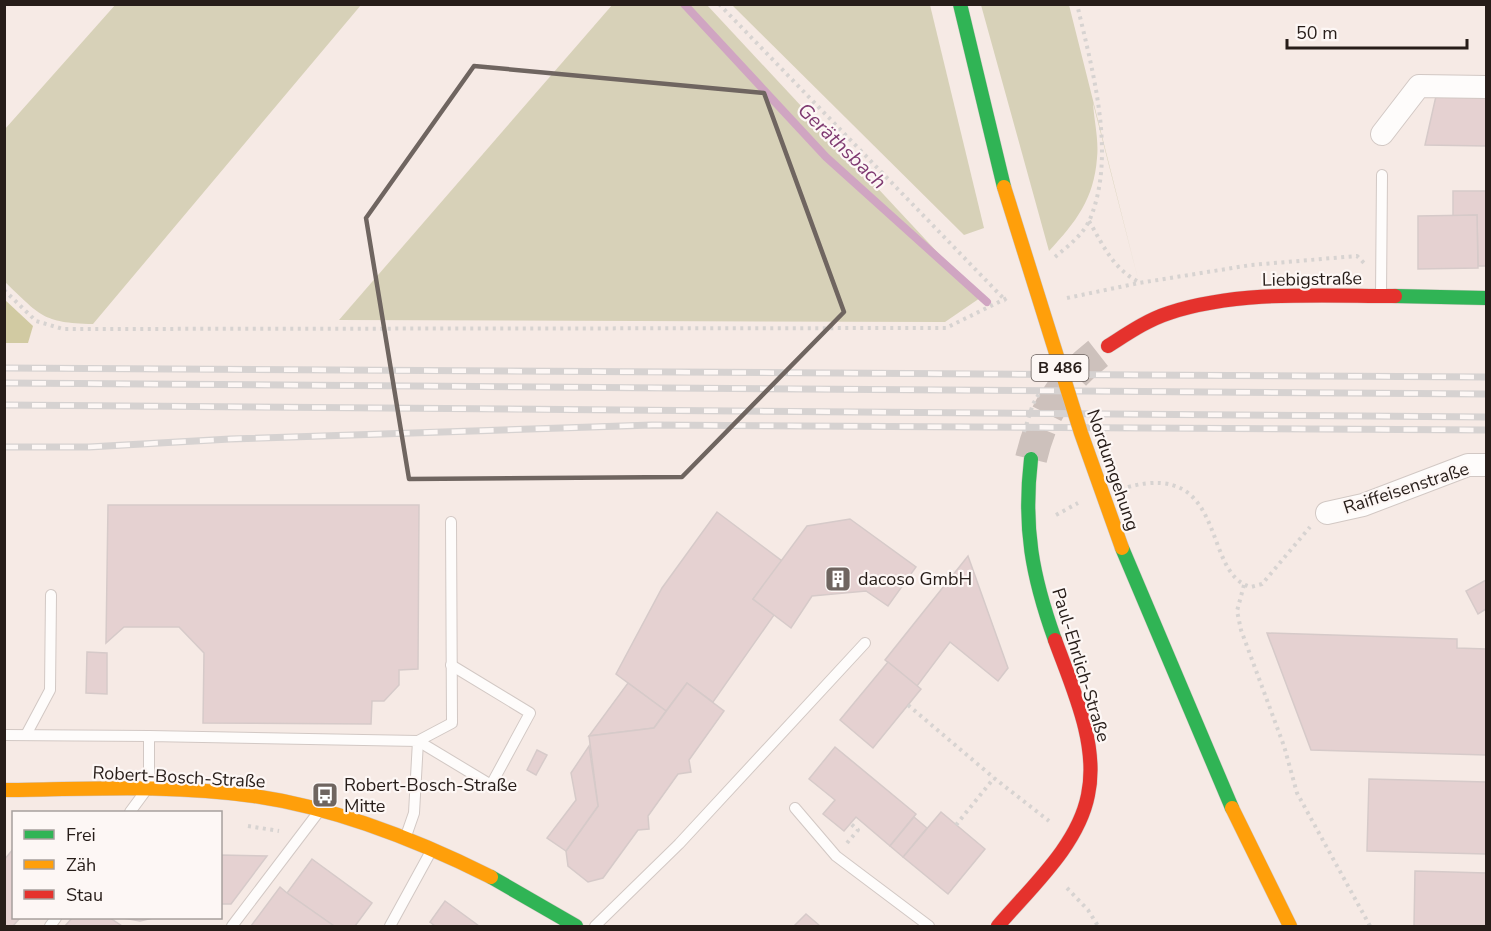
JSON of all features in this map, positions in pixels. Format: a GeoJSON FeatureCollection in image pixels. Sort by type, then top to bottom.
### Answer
{"type":"FeatureCollection","features":[{"type":"Feature","properties":{"kind":"street","name":"Nordumgehung"},"geometry":{"type":"LineString","coordinates":[[960,4],[1004,187],[1077,422],[1122,548],[1217,778],[1290,927]]}},
{"type":"Feature","properties":{"kind":"street"},"geometry":{"type":"LineString","coordinates":[[1382,134],[1419,86],[1486,87]]}},
{"type":"Feature","properties":{"kind":"street","name":"Liebigstraße"},"geometry":{"type":"LineString","coordinates":[[1108,346],[1142,324],[1195,306],[1252,298],[1381,296],[1486,298]]}},
{"type":"Feature","properties":{"kind":"street","name":"Paul-Ehrlich-Straße"},"geometry":{"type":"LineString","coordinates":[[998,927],[1070,836],[1088,794],[1089,756],[1082,724],[1034,572],[1026,503],[1031,459]]}},
{"type":"Feature","properties":{"kind":"street","name":"Raiffeisenstraße"},"geometry":{"type":"LineString","coordinates":[[1327,513],[1363,505],[1468,465],[1486,465]]}},
{"type":"Feature","properties":{"kind":"street","name":"Robert-Bosch-Straße"},"geometry":{"type":"LineString","coordinates":[[4,790],[147,790],[251,795],[319,811],[432,849],[532,897],[576,927]]}},
{"type":"Feature","properties":{"kind":"lane"},"geometry":{"type":"LineString","coordinates":[[1381,296],[1382,175]]}},
{"type":"Feature","properties":{"kind":"lane"},"geometry":{"type":"LineString","coordinates":[[4,735],[418,741],[452,723],[451,522]]}},
{"type":"Feature","properties":{"kind":"lane"},"geometry":{"type":"LineString","coordinates":[[26,735],[50,690],[51,595]]}},
{"type":"Feature","properties":{"kind":"lane"},"geometry":{"type":"LineString","coordinates":[[594,927],[679,844],[865,643]]}},
{"type":"Feature","properties":{"kind":"lane"},"geometry":{"type":"LineString","coordinates":[[418,741],[491,784],[530,713],[451,665]]}},
{"type":"Feature","properties":{"kind":"lane"},"geometry":{"type":"LineString","coordinates":[[131,811],[147,790],[148,736]]}},
{"type":"Feature","properties":{"kind":"lane"},"geometry":{"type":"LineString","coordinates":[[405,839],[414,813],[418,741]]}},
{"type":"Feature","properties":{"kind":"lane"},"geometry":{"type":"LineString","coordinates":[[795,808],[836,856],[929,927]]}},
{"type":"Feature","properties":{"kind":"lane"},"geometry":{"type":"LineString","coordinates":[[232,927],[319,811]]}},
{"type":"Feature","properties":{"kind":"lane"},"geometry":{"type":"LineString","coordinates":[[390,927],[432,849]]}},
{"type":"Feature","properties":{"kind":"path"},"geometry":{"type":"LineString","coordinates":[[1048,263],[1075,240],[1089,221],[1096,197],[1100,163],[1099,100],[1077,4]]}},
{"type":"Feature","properties":{"kind":"path"},"geometry":{"type":"LineString","coordinates":[[1089,221],[1114,263],[1124,274],[1139,283]]}},
{"type":"Feature","properties":{"kind":"path"},"geometry":{"type":"LineString","coordinates":[[4,290],[36,321],[63,328],[946,328],[1003,302],[1012,294]]}},
{"type":"Feature","properties":{"kind":"path"},"geometry":{"type":"LineString","coordinates":[[1244,585],[1237,611],[1241,630],[1284,746],[1298,793],[1370,927]]}},
{"type":"Feature","properties":{"kind":"path"},"geometry":{"type":"LineString","coordinates":[[908,705],[994,778],[1070,836]]}},
{"type":"Feature","properties":{"kind":"path"},"geometry":{"type":"LineString","coordinates":[[956,825],[994,778]]}},
{"type":"Feature","properties":{"kind":"path"},"geometry":{"type":"LineString","coordinates":[[836,856],[858,830],[850,823]]}},
{"type":"Feature","properties":{"kind":"path"},"geometry":{"type":"LineString","coordinates":[[245,825],[301,835]]}},
{"type":"Feature","properties":{"kind":"path"},"geometry":{"type":"LineString","coordinates":[[1046,867],[1088,910],[1098,927]]}},
{"type":"Feature","properties":{"kind":"highlighted area"},"geometry":{"type":"Polygon","coordinates":[[[474,66],[764,93],[844,312],[682,477],[409,479],[366,218],[474,66]]]}},
{"type":"Feature","properties":{"kind":"shaded area"},"geometry":{"type":"Polygon","coordinates":[[[116,4],[361,5],[93,324],[63,322],[35,310],[5,282],[5,129],[116,4]]]}},
{"type":"Feature","properties":{"kind":"shaded area"},"geometry":{"type":"Polygon","coordinates":[[[613,4],[707,5],[980,298],[945,322],[339,320],[613,4]]]}},
{"type":"Feature","properties":{"kind":"shaded area"},"geometry":{"type":"Polygon","coordinates":[[[732,5],[930,5],[984,228],[964,235],[732,5]]]}},
{"type":"Feature","properties":{"kind":"shaded area"},"geometry":{"type":"Polygon","coordinates":[[[981,5],[1069,5],[1139,283],[1093,103],[1097,151],[1092,186],[1075,220],[1049,251],[981,5]]]}},
{"type":"Feature","properties":{"kind":"shaded area"},"geometry":{"type":"Polygon","coordinates":[[[4,299],[33,326],[28,343],[5,343],[4,299]]]}},
{"type":"Feature","properties":{"kind":"building"},"geometry":{"type":"Polygon","coordinates":[[[1436,96],[1486,96],[1486,146],[1425,145],[1436,96]]]}},
{"type":"Feature","properties":{"kind":"building"},"geometry":{"type":"Polygon","coordinates":[[[1453,191],[1486,191],[1486,266],[1478,266],[1477,215],[1453,216],[1453,191]]]}},
{"type":"Feature","properties":{"kind":"building"},"geometry":{"type":"Polygon","coordinates":[[[1477,215],[1478,268],[1418,269],[1418,216],[1477,215]]]}},
{"type":"Feature","properties":{"kind":"building"},"geometry":{"type":"Polygon","coordinates":[[[108,505],[419,505],[418,669],[399,670],[399,685],[384,701],[372,701],[371,724],[203,723],[204,653],[179,627],[124,627],[106,643],[108,505]]]}},
{"type":"Feature","properties":{"kind":"building"},"geometry":{"type":"Polygon","coordinates":[[[717,512],[782,561],[753,599],[774,615],[713,702],[687,683],[666,711],[616,674],[662,588],[717,512]]]}},
{"type":"Feature","properties":{"kind":"building","name":"dacoso GmbH"},"geometry":{"type":"Polygon","coordinates":[[[850,519],[916,567],[888,606],[866,591],[812,596],[791,628],[753,599],[807,526],[850,519]]]}},
{"type":"Feature","properties":{"kind":"building"},"geometry":{"type":"Polygon","coordinates":[[[968,556],[1008,668],[998,681],[950,642],[917,686],[885,660],[968,556]]]}},
{"type":"Feature","properties":{"kind":"building"},"geometry":{"type":"Polygon","coordinates":[[[1486,580],[1486,609],[1478,614],[1466,591],[1486,580]]]}},
{"type":"Feature","properties":{"kind":"building"},"geometry":{"type":"Polygon","coordinates":[[[1267,633],[1457,639],[1457,648],[1486,649],[1486,755],[1311,750],[1267,633]]]}},
{"type":"Feature","properties":{"kind":"building"},"geometry":{"type":"Polygon","coordinates":[[[87,652],[107,653],[107,694],[86,693],[87,652]]]}},
{"type":"Feature","properties":{"kind":"building"},"geometry":{"type":"Polygon","coordinates":[[[888,662],[921,689],[873,748],[840,720],[888,662]]]}},
{"type":"Feature","properties":{"kind":"building"},"geometry":{"type":"Polygon","coordinates":[[[628,683],[666,711],[654,728],[589,736],[628,683]]]}},
{"type":"Feature","properties":{"kind":"building"},"geometry":{"type":"Polygon","coordinates":[[[687,683],[724,711],[689,760],[691,772],[678,774],[648,816],[649,829],[638,830],[603,878],[588,882],[568,866],[566,851],[598,806],[589,736],[654,728],[687,683]]]}},
{"type":"Feature","properties":{"kind":"building"},"geometry":{"type":"Polygon","coordinates":[[[589,746],[598,806],[566,851],[547,838],[576,800],[571,773],[589,746]]]}},
{"type":"Feature","properties":{"kind":"building"},"geometry":{"type":"Polygon","coordinates":[[[835,747],[916,814],[890,846],[856,817],[844,831],[823,814],[835,800],[809,779],[835,747]]]}},
{"type":"Feature","properties":{"kind":"building"},"geometry":{"type":"Polygon","coordinates":[[[537,750],[547,755],[536,775],[527,770],[537,750]]]}},
{"type":"Feature","properties":{"kind":"building"},"geometry":{"type":"Polygon","coordinates":[[[1369,779],[1486,782],[1486,854],[1367,851],[1369,779]]]}},
{"type":"Feature","properties":{"kind":"building"},"geometry":{"type":"Polygon","coordinates":[[[941,812],[985,849],[948,894],[903,857],[941,812]]]}},
{"type":"Feature","properties":{"kind":"building"},"geometry":{"type":"Polygon","coordinates":[[[914,817],[927,828],[903,857],[890,846],[914,817]]]}},
{"type":"Feature","properties":{"kind":"building"},"geometry":{"type":"Polygon","coordinates":[[[12,850],[12,919],[19,919],[13,926],[4,926],[4,860],[12,850]]]}},
{"type":"Feature","properties":{"kind":"building"},"geometry":{"type":"Polygon","coordinates":[[[222,855],[267,856],[231,904],[222,904],[222,855]]]}},
{"type":"Feature","properties":{"kind":"building"},"geometry":{"type":"Polygon","coordinates":[[[312,859],[372,903],[355,926],[334,926],[287,893],[312,859]]]}},
{"type":"Feature","properties":{"kind":"building"},"geometry":{"type":"Polygon","coordinates":[[[1415,871],[1486,873],[1486,926],[1414,926],[1415,871]]]}},
{"type":"Feature","properties":{"kind":"building"},"geometry":{"type":"Polygon","coordinates":[[[280,887],[287,893],[334,926],[251,926],[280,887]]]}},
{"type":"Feature","properties":{"kind":"building"},"geometry":{"type":"Polygon","coordinates":[[[445,901],[479,926],[435,926],[430,922],[445,901]]]}},
{"type":"Feature","properties":{"kind":"building"},"geometry":{"type":"Polygon","coordinates":[[[806,914],[820,926],[794,926],[806,914]]]}},
{"type":"Feature","properties":{"kind":"building"},"geometry":{"type":"Polygon","coordinates":[[[71,919],[112,919],[122,926],[65,926],[71,919]]]}},
{"type":"Feature","properties":{"kind":"waterway","name":"Geräthsbach"},"geometry":{"type":"LineString","coordinates":[[684,4],[826,157],[987,302]]}},
{"type":"Feature","properties":{"kind":"tunnel"},"geometry":{"type":"LineString","coordinates":[[1031,459],[1042,424],[1058,395],[1080,369],[1108,346]]}},
{"type":"Feature","properties":{"kind":"railway"},"geometry":{"type":"LineString","coordinates":[[4,368],[1486,377]]}},
{"type":"Feature","properties":{"kind":"railway"},"geometry":{"type":"LineString","coordinates":[[4,383],[1486,394]]}},
{"type":"Feature","properties":{"kind":"railway"},"geometry":{"type":"LineString","coordinates":[[4,405],[1486,417]]}},
{"type":"Feature","properties":{"kind":"railway"},"geometry":{"type":"LineString","coordinates":[[4,447],[89,447],[230,439],[652,425],[1486,430]]}},
{"type":"Feature","properties":{"kind":"traffic: fast"},"geometry":{"type":"LineString","coordinates":[[960,4],[1004,187]]}},
{"type":"Feature","properties":{"kind":"traffic: fast"},"geometry":{"type":"LineString","coordinates":[[1395,296],[1486,298]]}},
{"type":"Feature","properties":{"kind":"traffic: fast"},"geometry":{"type":"LineString","coordinates":[[1031,459],[1028,507],[1031,551],[1040,594],[1055,640]]}},
{"type":"Feature","properties":{"kind":"traffic: fast"},"geometry":{"type":"LineString","coordinates":[[1122,548],[1232,808]]}},
{"type":"Feature","properties":{"kind":"traffic: fast"},"geometry":{"type":"LineString","coordinates":[[491,877],[576,926]]}},
{"type":"Feature","properties":{"kind":"traffic: slow"},"geometry":{"type":"LineString","coordinates":[[1004,187],[1081,433],[1122,548]]}},
{"type":"Feature","properties":{"kind":"traffic: slow"},"geometry":{"type":"LineString","coordinates":[[4,790],[98,788],[192,790],[285,801],[376,827],[434,850],[491,877]]}},
{"type":"Feature","properties":{"kind":"traffic: slow"},"geometry":{"type":"LineString","coordinates":[[1232,808],[1290,926]]}},
{"type":"Feature","properties":{"kind":"traffic: jam"},"geometry":{"type":"LineString","coordinates":[[1108,346],[1161,316],[1224,301],[1310,295],[1395,296]]}},
{"type":"Feature","properties":{"kind":"traffic: jam"},"geometry":{"type":"LineString","coordinates":[[998,926],[1064,849],[1083,814],[1088,795],[1090,756],[1087,736],[1076,696],[1055,640]]}},
{"type":"Feature","properties":{"kind":"place","name":"dacoso GmbH"},"geometry":{"type":"Point","coordinates":[838,579]}},
{"type":"Feature","properties":{"kind":"place","name":"Robert-Bosch-Straße Mitte"},"geometry":{"type":"Point","coordinates":[325,795]}}]}
